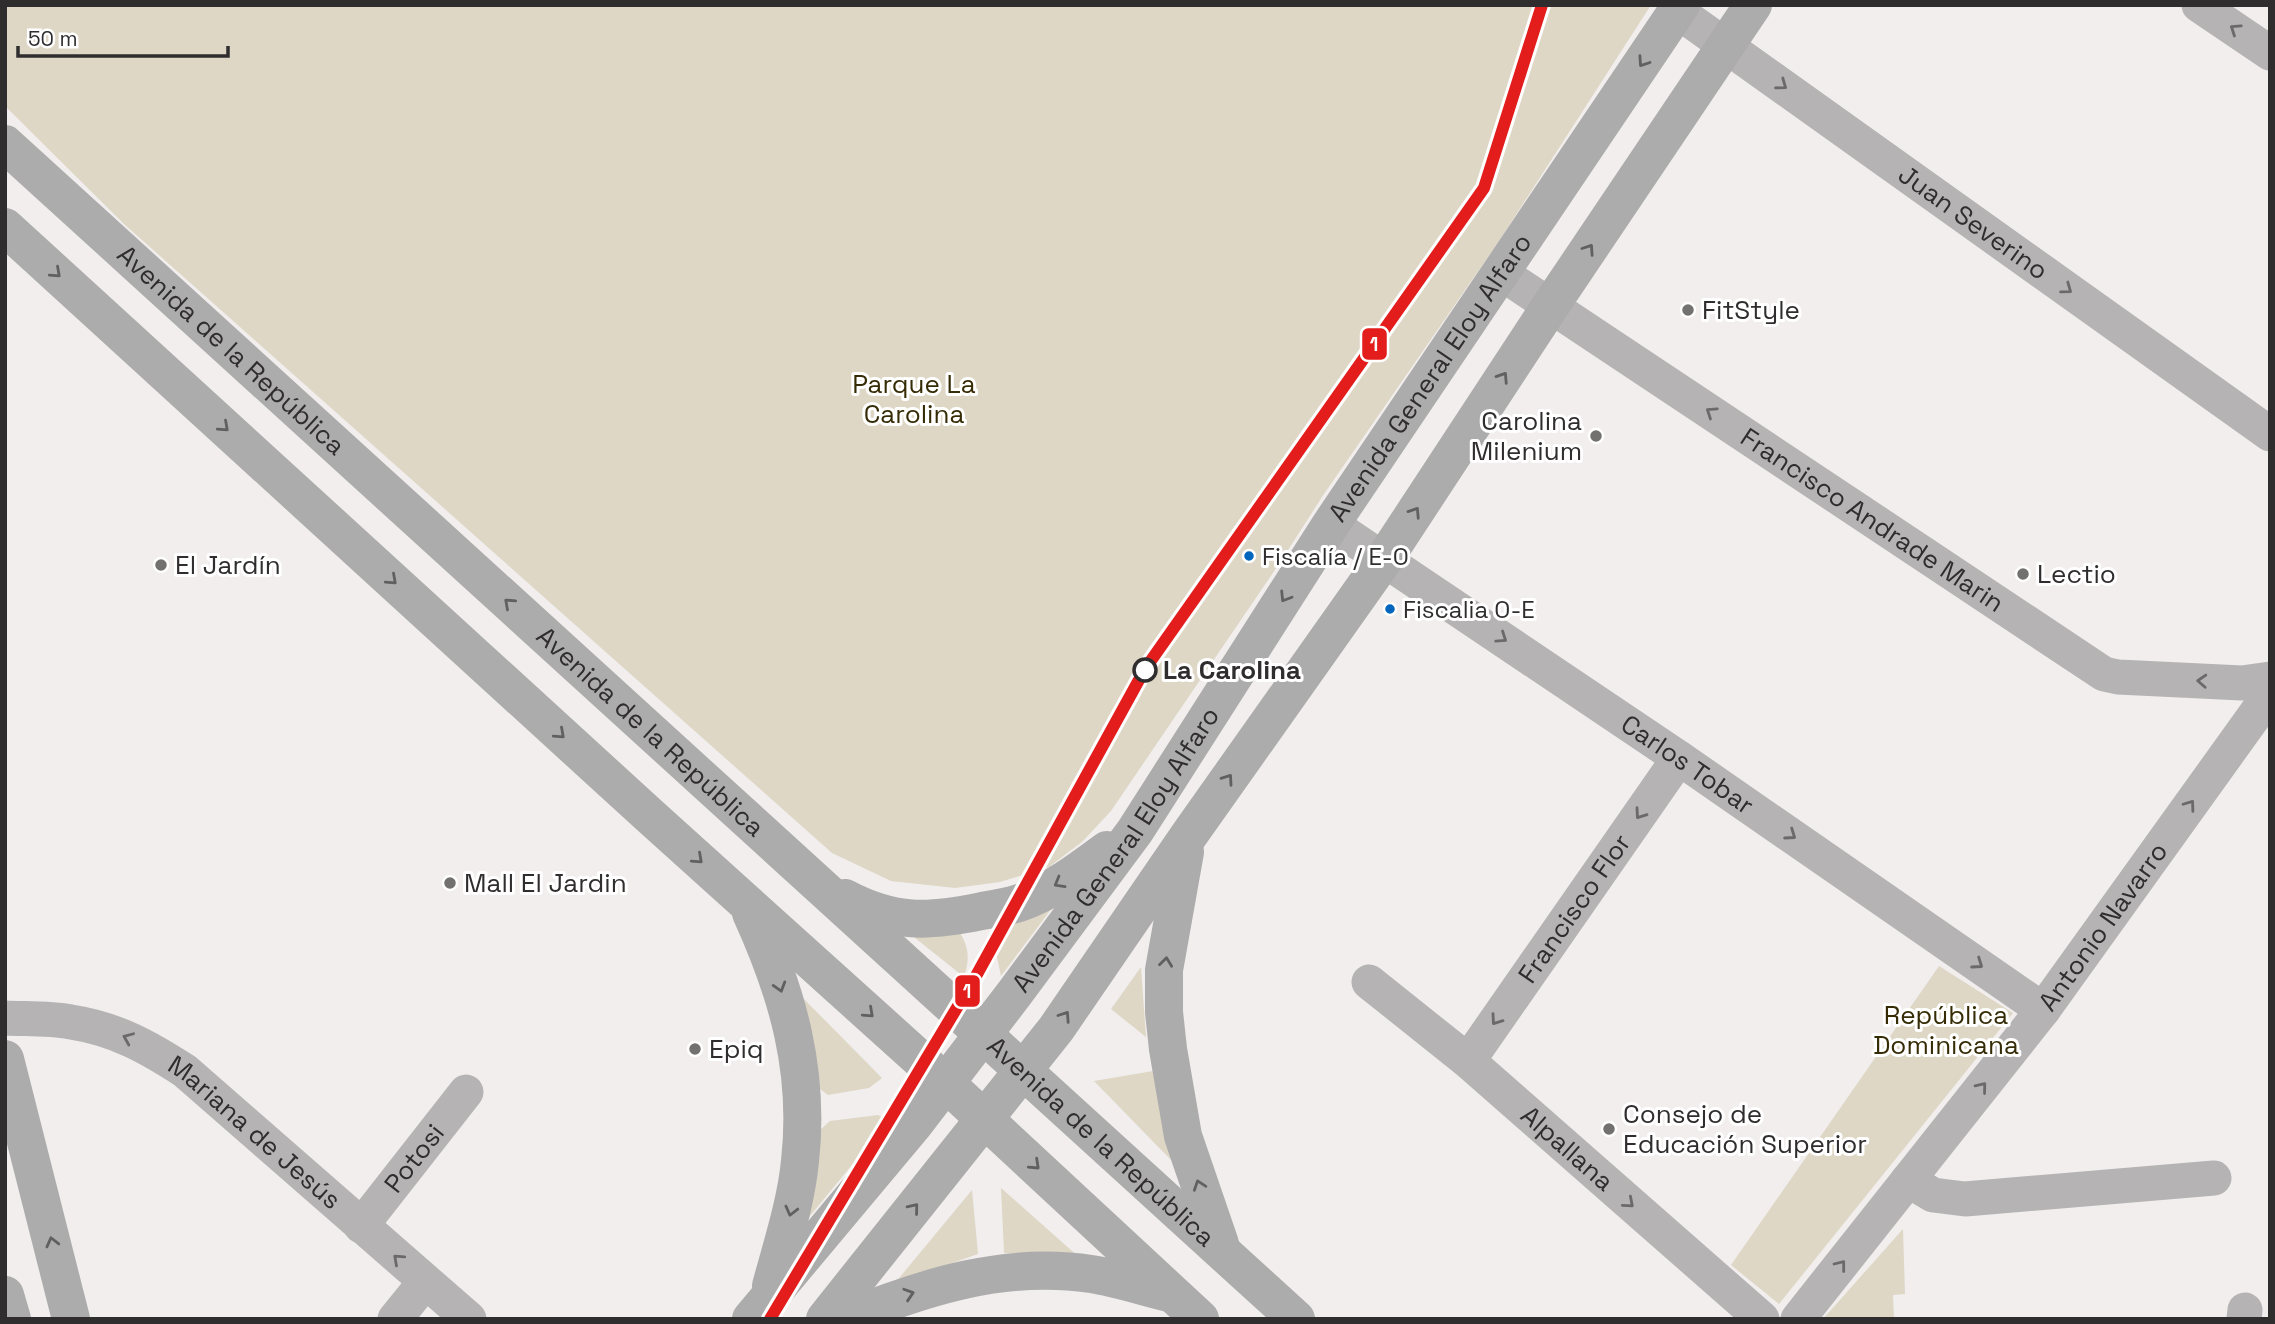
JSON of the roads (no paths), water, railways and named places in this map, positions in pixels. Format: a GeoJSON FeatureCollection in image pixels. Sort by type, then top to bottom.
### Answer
{"type":"FeatureCollection","features":[{"type":"Feature","properties":{"kind":"main road","name":"Avenida General Eloy Alfaro"},"geometry":{"type":"LineString","coordinates":[[825,1319],[1056,1029],[1385,558],[1753,5]]}},
{"type":"Feature","properties":{"kind":"main road","name":"Avenida General Eloy Alfaro"},"geometry":{"type":"LineString","coordinates":[[760,1308],[915,1123],[1135,831],[1331,524],[1679,8]]}},
{"type":"Feature","properties":{"kind":"main road","name":"Avenida de la República"},"geometry":{"type":"LineString","coordinates":[[5,144],[984,1034],[1017,1078],[1222,1250],[1284,1308]]}},
{"type":"Feature","properties":{"kind":"main road"},"geometry":{"type":"LineString","coordinates":[[5,227],[985,1119],[1186,1306]]}},
{"type":"Feature","properties":{"kind":"main road"},"geometry":{"type":"LineString","coordinates":[[813,880],[866,909],[886,916],[940,919],[1018,904],[1073,874],[1135,831]]}},
{"type":"Feature","properties":{"kind":"main road"},"geometry":{"type":"LineString","coordinates":[[1189,835],[1164,970],[1164,1012],[1183,1136],[1222,1250]]}},
{"type":"Feature","properties":{"kind":"main road"},"geometry":{"type":"LineString","coordinates":[[746,902],[769,951],[791,1023],[800,1062],[803,1097],[800,1163],[794,1200],[760,1308]]}},
{"type":"Feature","properties":{"kind":"main road"},"geometry":{"type":"LineString","coordinates":[[5,1059],[71,1319]]}},
{"type":"Feature","properties":{"kind":"main road"},"geometry":{"type":"LineString","coordinates":[[945,1083],[965,1071],[981,1068],[1017,1078],[1198,1253],[1284,1308]]}},
{"type":"Feature","properties":{"kind":"main road"},"geometry":{"type":"LineString","coordinates":[[845,1319],[901,1296],[944,1283],[998,1273],[1048,1270],[1092,1274],[1186,1306]]}},
{"type":"Feature","properties":{"kind":"main road"},"geometry":{"type":"LineString","coordinates":[[5,1295],[12,1319]]}},
{"type":"Feature","properties":{"kind":"street"},"geometry":{"type":"LineString","coordinates":[[2199,5],[2270,53]]}},
{"type":"Feature","properties":{"kind":"street","name":"Juan Severino"},"geometry":{"type":"LineString","coordinates":[[1679,8],[1726,46],[2270,434]]}},
{"type":"Feature","properties":{"kind":"street","name":"Francisco Andrade Marin"},"geometry":{"type":"LineString","coordinates":[[1501,273],[2104,674],[2242,683],[2270,679]]}},
{"type":"Feature","properties":{"kind":"street","name":"Carlos Tobar"},"geometry":{"type":"LineString","coordinates":[[1331,524],[1679,758],[2043,1010]]}},
{"type":"Feature","properties":{"kind":"street","name":"Antonio Navarro"},"geometry":{"type":"LineString","coordinates":[[1798,1319],[2043,1010],[2270,694]]}},
{"type":"Feature","properties":{"kind":"street","name":"Francisco Flor"},"geometry":{"type":"LineString","coordinates":[[1468,1061],[1679,758]]}},
{"type":"Feature","properties":{"kind":"street","name":"Alpallana"},"geometry":{"type":"LineString","coordinates":[[1369,982],[1468,1061],[1762,1319]]}},
{"type":"Feature","properties":{"kind":"street","name":"Mariana de Jesús"},"geometry":{"type":"LineString","coordinates":[[5,1018],[68,1021],[107,1030],[146,1046],[185,1072],[469,1319]]}},
{"type":"Feature","properties":{"kind":"street","name":"Potosi"},"geometry":{"type":"LineString","coordinates":[[361,1226],[466,1093]]}},
{"type":"Feature","properties":{"kind":"street"},"geometry":{"type":"LineString","coordinates":[[1908,1180],[1933,1195],[1965,1199],[2214,1178]]}},
{"type":"Feature","properties":{"kind":"street"},"geometry":{"type":"LineString","coordinates":[[395,1319],[425,1282]]}},
{"type":"Feature","properties":{"kind":"place","name":"FitStyle"},"geometry":{"type":"Point","coordinates":[1688,310]}},
{"type":"Feature","properties":{"kind":"place","name":"Carolina Milenium"},"geometry":{"type":"Point","coordinates":[1596,436]}},
{"type":"Feature","properties":{"kind":"place","name":"Fiscalía / E-O"},"geometry":{"type":"Point","coordinates":[1249,556]}},
{"type":"Feature","properties":{"kind":"place","name":"El Jardín"},"geometry":{"type":"Point","coordinates":[161,565]}},
{"type":"Feature","properties":{"kind":"place","name":"Lectio"},"geometry":{"type":"Point","coordinates":[2023,574]}},
{"type":"Feature","properties":{"kind":"place","name":"Fiscalia O-E"},"geometry":{"type":"Point","coordinates":[1390,609]}},
{"type":"Feature","properties":{"kind":"place","name":"La Carolina"},"geometry":{"type":"Point","coordinates":[1145,670]}},
{"type":"Feature","properties":{"kind":"place","name":"Mall El Jardin"},"geometry":{"type":"Point","coordinates":[450,883]}},
{"type":"Feature","properties":{"kind":"place","name":"Epiq"},"geometry":{"type":"Point","coordinates":[695,1049]}},
{"type":"Feature","properties":{"kind":"place","name":"Consejo de Educación Superior"},"geometry":{"type":"Point","coordinates":[1609,1129]}},
{"type":"Feature","properties":{"kind":"park label","name":"Parque La Carolina"},"geometry":{"type":"Point","coordinates":[914,399]}},
{"type":"Feature","properties":{"kind":"park label","name":"República Dominicana"},"geometry":{"type":"Point","coordinates":[1946,1030]}}]}
